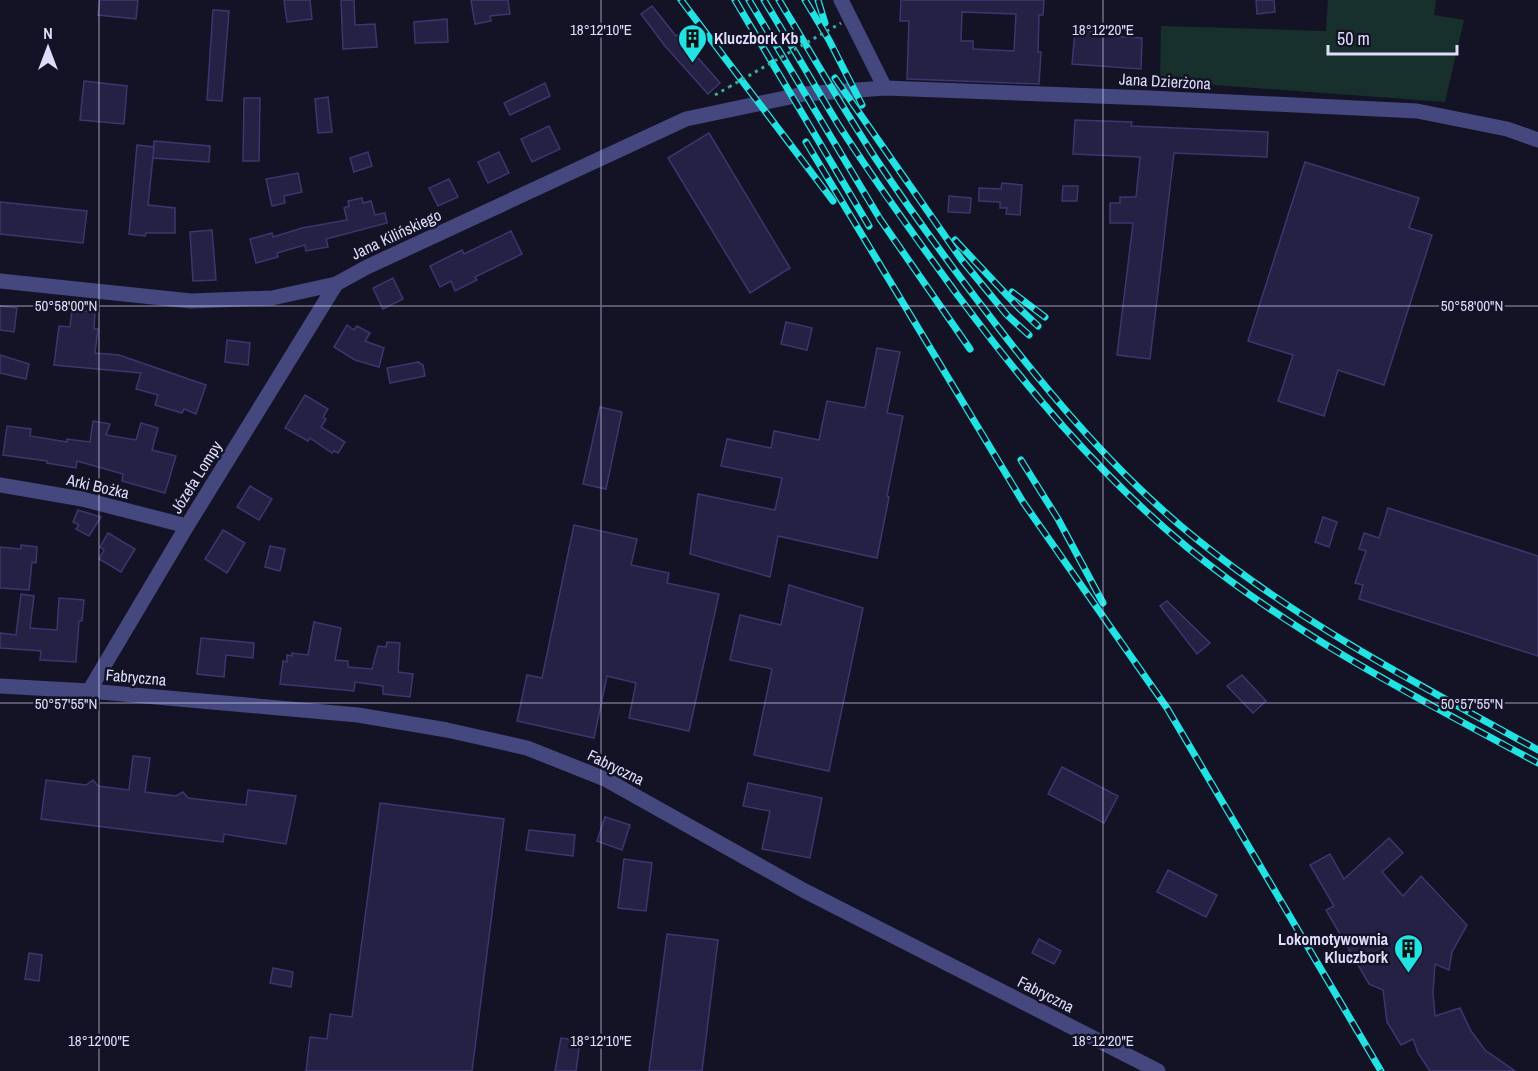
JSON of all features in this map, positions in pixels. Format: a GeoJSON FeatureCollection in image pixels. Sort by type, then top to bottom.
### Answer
{"type":"FeatureCollection","features":[{"type":"Feature","properties":{"kind":"street"},"geometry":{"type":"LineString","coordinates":[[841,0],[885,88]]}},
{"type":"Feature","properties":{"kind":"street","name":"Jana Dzierżona"},"geometry":{"type":"LineString","coordinates":[[786,97],[885,88],[1418,111],[1507,129],[1538,140]]}},
{"type":"Feature","properties":{"kind":"street","name":"Jana Kilińskiego"},"geometry":{"type":"LineString","coordinates":[[0,281],[192,301],[272,297],[336,284],[367,267],[686,119],[786,97]]}},
{"type":"Feature","properties":{"kind":"street","name":"Józefa Lompy"},"geometry":{"type":"LineString","coordinates":[[89,691],[187,526],[336,284]]}},
{"type":"Feature","properties":{"kind":"street","name":"Arki Bożka"},"geometry":{"type":"LineString","coordinates":[[0,485],[82,499],[187,526]]}},
{"type":"Feature","properties":{"kind":"street","name":"Fabryczna"},"geometry":{"type":"LineString","coordinates":[[0,686],[89,691],[358,716],[447,730],[527,748],[605,779],[803,890],[1158,1071]]}},
{"type":"Feature","properties":{"kind":"path"},"geometry":{"type":"LineString","coordinates":[[729,87],[841,23]]}},
{"type":"Feature","properties":{"kind":"path"},"geometry":{"type":"LineString","coordinates":[[713,89],[717,94]]}},
{"type":"Feature","properties":{"kind":"green space"},"geometry":{"type":"Polygon","coordinates":[[[1328,0],[1436,0],[1434,15],[1464,20],[1445,102],[1160,81],[1161,26],[1326,31],[1328,0]]]}},
{"type":"Feature","properties":{"kind":"building"},"geometry":{"type":"Polygon","coordinates":[[[100,0],[138,0],[136,19],[98,15],[100,0]]]}},
{"type":"Feature","properties":{"kind":"building"},"geometry":{"type":"Polygon","coordinates":[[[284,0],[310,0],[312,19],[287,22],[284,0]]]}},
{"type":"Feature","properties":{"kind":"building"},"geometry":{"type":"Polygon","coordinates":[[[341,0],[354,0],[355,25],[375,24],[377,47],[343,49],[341,0]]]}},
{"type":"Feature","properties":{"kind":"building"},"geometry":{"type":"Polygon","coordinates":[[[471,0],[508,0],[510,14],[490,16],[491,21],[475,24],[471,0]]]}},
{"type":"Feature","properties":{"kind":"building"},"geometry":{"type":"Polygon","coordinates":[[[901,0],[1044,0],[1043,15],[1039,15],[1038,52],[1041,52],[1039,84],[907,79],[909,21],[900,21],[901,0]],[[962,12],[961,41],[973,41],[973,49],[1014,51],[1016,14],[962,12]]]}},
{"type":"Feature","properties":{"kind":"building"},"geometry":{"type":"Polygon","coordinates":[[[1256,0],[1274,0],[1275,12],[1257,14],[1256,0]]]}},
{"type":"Feature","properties":{"kind":"building","name":"Kluczbork Kb"},"geometry":{"type":"Polygon","coordinates":[[[652,6],[676,36],[678,35],[720,83],[708,94],[665,46],[641,14],[652,6]]]}},
{"type":"Feature","properties":{"kind":"building"},"geometry":{"type":"Polygon","coordinates":[[[213,10],[229,11],[222,101],[207,100],[213,10]]]}},
{"type":"Feature","properties":{"kind":"building"},"geometry":{"type":"Polygon","coordinates":[[[447,19],[448,42],[415,43],[414,22],[447,19]]]}},
{"type":"Feature","properties":{"kind":"building"},"geometry":{"type":"Polygon","coordinates":[[[1075,31],[1106,32],[1106,36],[1142,38],[1141,69],[1072,64],[1075,31]]]}},
{"type":"Feature","properties":{"kind":"building"},"geometry":{"type":"Polygon","coordinates":[[[84,81],[127,86],[124,124],[80,120],[84,81]]]}},
{"type":"Feature","properties":{"kind":"building"},"geometry":{"type":"Polygon","coordinates":[[[545,83],[550,96],[510,115],[504,103],[545,83]]]}},
{"type":"Feature","properties":{"kind":"building"},"geometry":{"type":"Polygon","coordinates":[[[328,97],[332,132],[318,133],[315,99],[328,97]]]}},
{"type":"Feature","properties":{"kind":"building"},"geometry":{"type":"Polygon","coordinates":[[[244,98],[260,98],[259,161],[243,161],[244,98]]]}},
{"type":"Feature","properties":{"kind":"building"},"geometry":{"type":"Polygon","coordinates":[[[1075,120],[1132,122],[1131,126],[1268,132],[1267,157],[1174,153],[1150,359],[1117,355],[1133,223],[1110,223],[1110,203],[1120,203],[1120,197],[1136,197],[1140,157],[1073,154],[1075,120]]]}},
{"type":"Feature","properties":{"kind":"building"},"geometry":{"type":"Polygon","coordinates":[[[549,126],[560,149],[532,162],[521,139],[549,126]]]}},
{"type":"Feature","properties":{"kind":"building"},"geometry":{"type":"Polygon","coordinates":[[[709,133],[790,268],[750,293],[668,158],[709,133]]]}},
{"type":"Feature","properties":{"kind":"building"},"geometry":{"type":"Polygon","coordinates":[[[154,141],[210,146],[209,162],[153,158],[154,141]]]}},
{"type":"Feature","properties":{"kind":"building"},"geometry":{"type":"Polygon","coordinates":[[[137,145],[154,147],[148,205],[175,208],[175,233],[146,233],[145,236],[129,234],[137,145]]]}},
{"type":"Feature","properties":{"kind":"building"},"geometry":{"type":"Polygon","coordinates":[[[368,152],[372,166],[354,172],[350,158],[368,152]]]}},
{"type":"Feature","properties":{"kind":"building"},"geometry":{"type":"Polygon","coordinates":[[[499,152],[509,173],[488,183],[478,162],[499,152]]]}},
{"type":"Feature","properties":{"kind":"building"},"geometry":{"type":"Polygon","coordinates":[[[1305,162],[1419,198],[1409,228],[1432,235],[1384,385],[1338,370],[1324,416],[1278,401],[1293,355],[1248,341],[1305,162]]]}},
{"type":"Feature","properties":{"kind":"building"},"geometry":{"type":"Polygon","coordinates":[[[298,173],[302,192],[284,196],[285,203],[272,206],[266,179],[298,173]]]}},
{"type":"Feature","properties":{"kind":"building"},"geometry":{"type":"Polygon","coordinates":[[[449,179],[458,197],[438,206],[429,188],[449,179]]]}},
{"type":"Feature","properties":{"kind":"building"},"geometry":{"type":"Polygon","coordinates":[[[1002,183],[1022,185],[1020,215],[1006,214],[1007,208],[1000,208],[1000,202],[979,201],[979,188],[1001,189],[1002,183]]]}},
{"type":"Feature","properties":{"kind":"building"},"geometry":{"type":"Polygon","coordinates":[[[1063,186],[1078,186],[1077,201],[1062,201],[1063,186]]]}},
{"type":"Feature","properties":{"kind":"building"},"geometry":{"type":"Polygon","coordinates":[[[949,196],[971,198],[970,213],[948,212],[949,196]]]}},
{"type":"Feature","properties":{"kind":"building"},"geometry":{"type":"Polygon","coordinates":[[[362,198],[363,203],[371,201],[375,215],[385,213],[387,223],[326,239],[328,247],[306,251],[305,245],[277,253],[278,257],[256,263],[250,239],[272,233],[273,237],[302,228],[347,220],[344,208],[349,206],[348,201],[362,198]]]}},
{"type":"Feature","properties":{"kind":"building"},"geometry":{"type":"Polygon","coordinates":[[[0,202],[87,211],[83,243],[0,234],[0,202]]]}},
{"type":"Feature","properties":{"kind":"building"},"geometry":{"type":"Polygon","coordinates":[[[212,230],[216,280],[193,281],[190,232],[212,230]]]}},
{"type":"Feature","properties":{"kind":"building"},"geometry":{"type":"Polygon","coordinates":[[[511,231],[522,254],[475,277],[477,280],[455,291],[451,281],[440,287],[430,266],[462,250],[464,254],[511,231]]]}},
{"type":"Feature","properties":{"kind":"building"},"geometry":{"type":"Polygon","coordinates":[[[393,278],[403,299],[383,309],[373,288],[393,278]]]}},
{"type":"Feature","properties":{"kind":"building"},"geometry":{"type":"Polygon","coordinates":[[[0,306],[17,308],[14,332],[0,330],[0,306]]]}},
{"type":"Feature","properties":{"kind":"building"},"geometry":{"type":"Polygon","coordinates":[[[72,310],[95,312],[94,329],[98,329],[95,353],[119,355],[206,385],[196,414],[184,409],[182,413],[155,405],[158,395],[136,389],[141,373],[54,365],[59,326],[70,327],[72,310]]]}},
{"type":"Feature","properties":{"kind":"building"},"geometry":{"type":"Polygon","coordinates":[[[786,322],[812,328],[807,350],[781,344],[786,322]]]}},
{"type":"Feature","properties":{"kind":"building"},"geometry":{"type":"Polygon","coordinates":[[[347,325],[354,330],[357,326],[370,333],[365,341],[384,348],[379,367],[355,360],[334,347],[347,325]]]}},
{"type":"Feature","properties":{"kind":"building"},"geometry":{"type":"Polygon","coordinates":[[[227,340],[250,343],[248,365],[225,362],[227,340]]]}},
{"type":"Feature","properties":{"kind":"building"},"geometry":{"type":"Polygon","coordinates":[[[877,348],[900,352],[887,413],[903,416],[877,558],[778,536],[770,577],[690,554],[698,494],[775,510],[782,478],[721,466],[727,439],[771,448],[774,431],[819,440],[827,401],[865,408],[877,348]]]}},
{"type":"Feature","properties":{"kind":"building"},"geometry":{"type":"Polygon","coordinates":[[[0,355],[29,364],[26,379],[0,373],[0,355]]]}},
{"type":"Feature","properties":{"kind":"building"},"geometry":{"type":"Polygon","coordinates":[[[418,362],[423,365],[425,376],[390,383],[387,368],[418,362]]]}},
{"type":"Feature","properties":{"kind":"building"},"geometry":{"type":"Polygon","coordinates":[[[305,395],[328,409],[321,427],[345,442],[338,453],[334,451],[332,453],[310,438],[308,441],[285,428],[305,395]]]}},
{"type":"Feature","properties":{"kind":"building"},"geometry":{"type":"Polygon","coordinates":[[[600,407],[622,412],[606,489],[583,484],[600,407]]]}},
{"type":"Feature","properties":{"kind":"building"},"geometry":{"type":"Polygon","coordinates":[[[93,421],[110,424],[106,435],[136,440],[141,423],[158,428],[152,450],[176,456],[165,493],[122,481],[123,474],[77,461],[76,468],[47,463],[47,461],[3,455],[7,426],[31,429],[30,436],[67,442],[67,439],[90,442],[93,421]]]}},
{"type":"Feature","properties":{"kind":"building"},"geometry":{"type":"Polygon","coordinates":[[[250,486],[272,499],[259,520],[237,507],[250,486]]]}},
{"type":"Feature","properties":{"kind":"building"},"geometry":{"type":"Polygon","coordinates":[[[1388,508],[1538,556],[1538,656],[1359,599],[1363,585],[1355,583],[1366,551],[1359,549],[1364,533],[1379,538],[1388,508]]]}},
{"type":"Feature","properties":{"kind":"building"},"geometry":{"type":"Polygon","coordinates":[[[78,510],[101,517],[89,536],[76,529],[79,525],[73,522],[78,510]]]}},
{"type":"Feature","properties":{"kind":"building"},"geometry":{"type":"Polygon","coordinates":[[[1323,517],[1337,522],[1329,547],[1315,542],[1323,517]]]}},
{"type":"Feature","properties":{"kind":"building"},"geometry":{"type":"Polygon","coordinates":[[[574,525],[637,539],[631,565],[669,573],[667,583],[719,594],[689,731],[629,718],[636,683],[607,676],[594,738],[517,721],[527,675],[542,678],[574,525]]]}},
{"type":"Feature","properties":{"kind":"building"},"geometry":{"type":"Polygon","coordinates":[[[223,530],[245,543],[227,573],[205,559],[223,530]]]}},
{"type":"Feature","properties":{"kind":"building"},"geometry":{"type":"Polygon","coordinates":[[[108,533],[135,549],[121,572],[99,559],[104,550],[100,547],[108,533]]]}},
{"type":"Feature","properties":{"kind":"building"},"geometry":{"type":"Polygon","coordinates":[[[21,545],[37,547],[36,563],[32,562],[29,590],[0,588],[0,547],[21,549],[21,545]]]}},
{"type":"Feature","properties":{"kind":"building"},"geometry":{"type":"Polygon","coordinates":[[[270,546],[285,549],[280,571],[265,567],[270,546]]]}},
{"type":"Feature","properties":{"kind":"building"},"geometry":{"type":"Polygon","coordinates":[[[789,585],[863,608],[829,771],[754,755],[772,669],[730,660],[740,615],[781,625],[789,585]]]}},
{"type":"Feature","properties":{"kind":"building"},"geometry":{"type":"Polygon","coordinates":[[[21,594],[34,596],[30,628],[57,630],[59,598],[84,600],[82,621],[79,621],[76,662],[40,660],[41,651],[0,648],[0,633],[16,635],[21,594]]]}},
{"type":"Feature","properties":{"kind":"building"},"geometry":{"type":"Polygon","coordinates":[[[1167,601],[1210,643],[1197,654],[1160,606],[1167,601]]]}},
{"type":"Feature","properties":{"kind":"building"},"geometry":{"type":"Polygon","coordinates":[[[314,622],[341,628],[335,660],[348,661],[348,667],[372,669],[378,646],[386,647],[387,642],[400,643],[398,672],[413,674],[410,697],[383,694],[383,686],[355,682],[354,691],[280,684],[283,661],[287,662],[287,655],[292,656],[292,653],[308,655],[314,622]]]}},
{"type":"Feature","properties":{"kind":"building"},"geometry":{"type":"Polygon","coordinates":[[[201,638],[254,643],[253,658],[226,655],[224,677],[197,674],[201,638]]]}},
{"type":"Feature","properties":{"kind":"building"},"geometry":{"type":"Polygon","coordinates":[[[1242,675],[1266,701],[1253,713],[1227,686],[1242,675]]]}},
{"type":"Feature","properties":{"kind":"building"},"geometry":{"type":"Polygon","coordinates":[[[133,756],[150,758],[145,792],[176,796],[183,792],[188,798],[246,805],[248,790],[296,796],[286,844],[224,834],[223,842],[41,819],[46,780],[86,785],[93,780],[98,786],[129,790],[133,756]]]}},
{"type":"Feature","properties":{"kind":"building"},"geometry":{"type":"Polygon","coordinates":[[[1062,767],[1118,796],[1104,823],[1048,794],[1062,767]]]}},
{"type":"Feature","properties":{"kind":"building"},"geometry":{"type":"Polygon","coordinates":[[[748,783],[822,798],[810,858],[762,849],[770,811],[743,806],[748,783]]]}},
{"type":"Feature","properties":{"kind":"building"},"geometry":{"type":"Polygon","coordinates":[[[380,803],[504,819],[472,1071],[306,1071],[310,1037],[327,1039],[330,1014],[352,1017],[380,803]]]}},
{"type":"Feature","properties":{"kind":"building"},"geometry":{"type":"Polygon","coordinates":[[[605,817],[630,825],[622,850],[597,841],[605,817]]]}},
{"type":"Feature","properties":{"kind":"building"},"geometry":{"type":"Polygon","coordinates":[[[529,830],[575,835],[573,856],[526,850],[529,830]]]}},
{"type":"Feature","properties":{"kind":"building","name":"Lokomotywownia Kluczbork"},"geometry":{"type":"Polygon","coordinates":[[[1389,838],[1403,853],[1382,872],[1403,896],[1421,876],[1467,925],[1452,952],[1449,970],[1435,964],[1433,993],[1435,1016],[1460,1008],[1471,1031],[1485,1050],[1515,1071],[1430,1071],[1418,1053],[1413,1039],[1401,1045],[1387,1022],[1383,990],[1369,984],[1326,910],[1334,906],[1310,865],[1330,854],[1344,879],[1389,838]]]}},
{"type":"Feature","properties":{"kind":"building"},"geometry":{"type":"Polygon","coordinates":[[[624,859],[652,863],[646,911],[618,908],[624,859]]]}},
{"type":"Feature","properties":{"kind":"building"},"geometry":{"type":"Polygon","coordinates":[[[1168,870],[1217,895],[1206,917],[1157,892],[1168,870]]]}},
{"type":"Feature","properties":{"kind":"building"},"geometry":{"type":"Polygon","coordinates":[[[667,934],[718,940],[702,1071],[649,1071],[667,934]]]}},
{"type":"Feature","properties":{"kind":"building"},"geometry":{"type":"Polygon","coordinates":[[[1039,939],[1061,951],[1054,964],[1032,953],[1039,939]]]}},
{"type":"Feature","properties":{"kind":"building"},"geometry":{"type":"Polygon","coordinates":[[[29,953],[42,955],[39,981],[25,979],[29,953]]]}},
{"type":"Feature","properties":{"kind":"building"},"geometry":{"type":"Polygon","coordinates":[[[273,968],[293,972],[291,987],[270,983],[273,968]]]}},
{"type":"Feature","properties":{"kind":"building"},"geometry":{"type":"Polygon","coordinates":[[[561,1038],[580,1041],[576,1071],[555,1071],[561,1038]]]}},
{"type":"Feature","properties":{"kind":"railway"},"geometry":{"type":"LineString","coordinates":[[681,0],[833,201]]}},
{"type":"Feature","properties":{"kind":"railway"},"geometry":{"type":"LineString","coordinates":[[735,0],[869,226]]}},
{"type":"Feature","properties":{"kind":"railway"},"geometry":{"type":"LineString","coordinates":[[749,0],[880,219],[970,349]]}},
{"type":"Feature","properties":{"kind":"railway"},"geometry":{"type":"LineString","coordinates":[[764,0],[852,146],[956,293],[1036,395],[1123,490],[1188,548],[1270,609],[1357,664],[1538,763]]}},
{"type":"Feature","properties":{"kind":"railway"},"geometry":{"type":"LineString","coordinates":[[779,0],[876,159],[947,259],[1014,348],[1063,407],[1141,491],[1199,541],[1280,600],[1364,653],[1538,750]]}},
{"type":"Feature","properties":{"kind":"railway"},"geometry":{"type":"LineString","coordinates":[[805,0],[829,40],[862,105]]}},
{"type":"Feature","properties":{"kind":"railway"},"geometry":{"type":"LineString","coordinates":[[818,0],[825,23]]}},
{"type":"Feature","properties":{"kind":"railway"},"geometry":{"type":"LineString","coordinates":[[835,78],[961,259],[1007,315],[1029,335]]}},
{"type":"Feature","properties":{"kind":"railway"},"geometry":{"type":"LineString","coordinates":[[806,142],[1023,502],[1167,708],[1381,1071]]}},
{"type":"Feature","properties":{"kind":"railway"},"geometry":{"type":"LineString","coordinates":[[955,240],[1038,326]]}},
{"type":"Feature","properties":{"kind":"railway"},"geometry":{"type":"LineString","coordinates":[[1012,292],[1045,317]]}},
{"type":"Feature","properties":{"kind":"railway"},"geometry":{"type":"LineString","coordinates":[[1021,460],[1058,519],[1103,603]]}},
{"type":"Feature","properties":{"kind":"place","name":"Kluczbork Kb"},"geometry":{"type":"Point","coordinates":[693,64]}},
{"type":"Feature","properties":{"kind":"place","name":"Lokomotywownia Kluczbork"},"geometry":{"type":"Point","coordinates":[1409,974]}}]}
